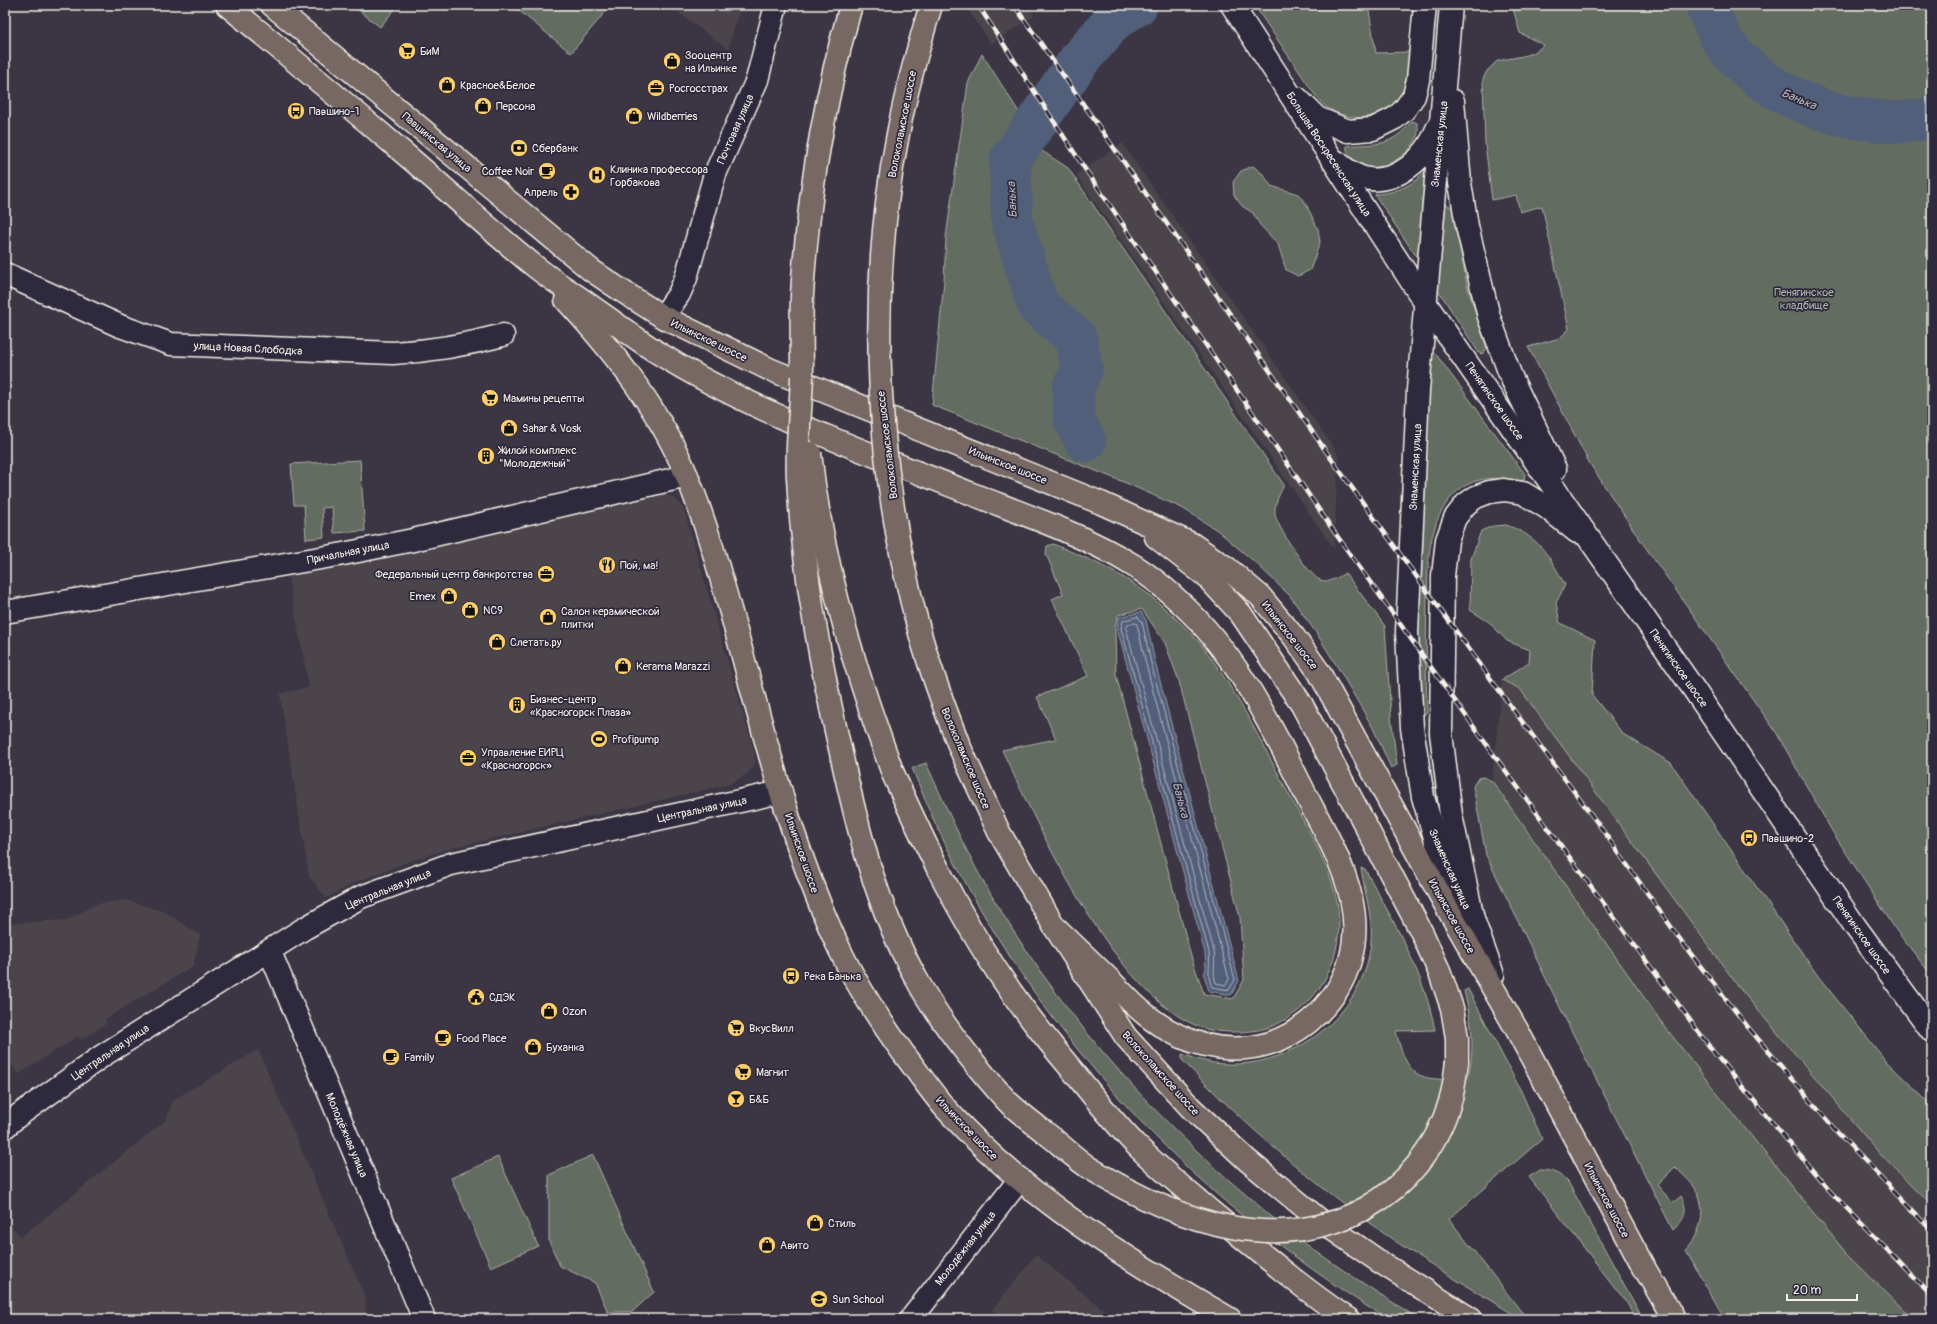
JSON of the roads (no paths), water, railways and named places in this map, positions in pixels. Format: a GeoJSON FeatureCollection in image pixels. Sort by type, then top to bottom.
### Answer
{"type":"FeatureCollection","features":[{"type":"Feature","properties":{"kind":"main road"},"geometry":{"type":"LineString","coordinates":[[227,5],[331,91],[538,269],[660,354],[753,405],[1089,542],[1131,564],[1159,584],[1193,615],[1218,643],[1239,672],[1270,725],[1336,852],[1346,878],[1355,921],[1354,943],[1349,964],[1341,985],[1328,1003],[1314,1018],[1278,1040],[1258,1046],[1238,1049],[1217,1048],[1191,1041],[1168,1031],[1144,1014],[1054,926]]}},
{"type":"Feature","properties":{"kind":"main road","name":"Павшинская улица"},"geometry":{"type":"LineString","coordinates":[[272,5],[590,270],[622,291]]}},
{"type":"Feature","properties":{"kind":"main road","name":"Почтовая улица"},"geometry":{"type":"LineString","coordinates":[[663,317],[679,294],[686,278],[715,174],[757,80],[776,5]]}},
{"type":"Feature","properties":{"kind":"main road"},"geometry":{"type":"LineString","coordinates":[[851,5],[840,41],[823,115],[812,191],[802,296],[802,376],[798,475],[806,570],[831,711],[857,826],[883,909],[916,978],[957,1043],[1008,1102],[1086,1166],[1143,1197],[1188,1216],[1231,1227],[1267,1231],[1307,1228],[1345,1219],[1372,1206],[1400,1185],[1424,1158],[1439,1132],[1451,1099],[1457,1062],[1457,1038],[1452,1008],[1440,973],[1422,933],[1302,705],[1241,614],[1211,581],[1168,545],[1119,512]]}},
{"type":"Feature","properties":{"kind":"main road","name":"Волоколамское шоссе"},"geometry":{"type":"LineString","coordinates":[[931,5],[914,64],[898,135],[887,202],[879,306],[880,385],[889,480],[903,562],[921,637],[939,693],[960,748],[999,832],[1054,926],[1126,1036],[1197,1113],[1247,1160],[1322,1222],[1380,1262],[1471,1319]]}},
{"type":"Feature","properties":{"kind":"main road","name":"Большая Воскресенская улица"},"geometry":{"type":"LineString","coordinates":[[1232,5],[1426,304]]}},
{"type":"Feature","properties":{"kind":"main road"},"geometry":{"type":"LineString","coordinates":[[1285,86],[1317,118],[1348,131],[1361,131],[1385,124],[1404,110],[1414,96],[1418,80],[1425,10]]}},
{"type":"Feature","properties":{"kind":"main road","name":"Знаменская улица"},"geometry":{"type":"LineString","coordinates":[[1451,10],[1418,390],[1407,632],[1412,728],[1423,797],[1436,841],[1473,919]]}},
{"type":"Feature","properties":{"kind":"main road"},"geometry":{"type":"LineString","coordinates":[[1449,42],[1460,183],[1467,226],[1489,318],[1511,377],[1582,529]]}},
{"type":"Feature","properties":{"kind":"main road"},"geometry":{"type":"LineString","coordinates":[[1331,158],[1348,171],[1364,178],[1383,178],[1396,175],[1418,160],[1429,145],[1441,118]]}},
{"type":"Feature","properties":{"kind":"main road","name":"Ильинское шоссе"},"geometry":{"type":"LineString","coordinates":[[538,269],[597,334],[633,380],[664,430],[687,476],[715,555],[781,792],[813,888],[839,949],[887,1030],[945,1108],[992,1155],[1049,1204],[1105,1243],[1167,1283],[1230,1319]]}},
{"type":"Feature","properties":{"kind":"main road","name":"улица Новая Слободка"},"geometry":{"type":"LineString","coordinates":[[5,274],[120,326],[170,344],[393,353],[422,351],[468,344],[503,335]]}},
{"type":"Feature","properties":{"kind":"main road","name":"Ильинское шоссе"},"geometry":{"type":"LineString","coordinates":[[622,291],[663,317],[769,369],[1119,512],[1192,544],[1227,568],[1260,596],[1294,637],[1323,679],[1446,906],[1517,1030],[1642,1264],[1674,1319]]}},
{"type":"Feature","properties":{"kind":"main road","name":"Пенягинское шоссе"},"geometry":{"type":"LineString","coordinates":[[1426,304],[1855,926],[1932,1031]]}},
{"type":"Feature","properties":{"kind":"main road"},"geometry":{"type":"LineString","coordinates":[[802,376],[813,474],[825,547],[854,659],[877,730],[894,776],[921,836],[956,902],[996,970],[1040,1030],[1093,1096],[1134,1142],[1193,1198],[1262,1255],[1327,1305],[1348,1319]]}},
{"type":"Feature","properties":{"kind":"main road","name":"Причальная улица"},"geometry":{"type":"LineString","coordinates":[[5,612],[383,546],[687,476]]}},
{"type":"Feature","properties":{"kind":"main road"},"geometry":{"type":"LineString","coordinates":[[1517,1030],[1488,964],[1473,919],[1452,815],[1441,733],[1443,576],[1447,540],[1455,518],[1466,504],[1476,497],[1489,492],[1504,490],[1523,493],[1546,507],[1595,547]]}},
{"type":"Feature","properties":{"kind":"main road","name":"Центральная улица"},"geometry":{"type":"LineString","coordinates":[[5,1127],[19,1115],[102,1056],[229,975],[270,952],[310,925],[361,897],[451,864],[781,792]]}},
{"type":"Feature","properties":{"kind":"main road","name":"Молодёжная улица"},"geometry":{"type":"LineString","coordinates":[[270,952],[424,1319]]}},
{"type":"Feature","properties":{"kind":"main road","name":"Молодёжная улица"},"geometry":{"type":"LineString","coordinates":[[911,1319],[1020,1179]]}},
{"type":"Feature","properties":{"kind":"water"},"geometry":{"type":"Polygon","coordinates":[[[1141,612],[1146,620],[1155,662],[1239,981],[1231,995],[1209,991],[1204,975],[1206,968],[1205,953],[1117,628],[1119,617],[1141,612]]]}},
{"type":"Feature","properties":{"kind":"waterway","name":"Банька"},"geometry":{"type":"LineString","coordinates":[[1085,441],[1074,418],[1073,388],[1082,369],[1076,338],[1038,306],[1012,221],[1010,160],[1080,59],[1115,19],[1137,5]]}},
{"type":"Feature","properties":{"kind":"waterway","name":"Банька"},"geometry":{"type":"LineString","coordinates":[[1706,5],[1724,44],[1763,81],[1784,93],[1805,103],[1851,117],[1875,121],[1903,122],[1932,118]]}},
{"type":"Feature","properties":{"kind":"railway"},"geometry":{"type":"LineString","coordinates":[[978,5],[1085,169],[1335,533],[1494,755],[1715,1054],[1828,1189],[1932,1296]]}},
{"type":"Feature","properties":{"kind":"railway"},"geometry":{"type":"LineString","coordinates":[[1014,5],[1337,467],[1596,821],[1687,949],[1747,1026],[1837,1132],[1932,1230]]}},
{"type":"Feature","properties":{"kind":"place","name":"БиМ"},"geometry":{"type":"Point","coordinates":[407,51]}},
{"type":"Feature","properties":{"kind":"place","name":"Зооцентр на Ильинке"},"geometry":{"type":"Point","coordinates":[672,61]}},
{"type":"Feature","properties":{"kind":"place","name":"Красное&Белое"},"geometry":{"type":"Point","coordinates":[447,85]}},
{"type":"Feature","properties":{"kind":"place","name":"Росгосстрах"},"geometry":{"type":"Point","coordinates":[656,88]}},
{"type":"Feature","properties":{"kind":"place","name":"Персона"},"geometry":{"type":"Point","coordinates":[483,106]}},
{"type":"Feature","properties":{"kind":"place","name":"Павшино-1"},"geometry":{"type":"Point","coordinates":[296,111]}},
{"type":"Feature","properties":{"kind":"place","name":"Wildberries"},"geometry":{"type":"Point","coordinates":[634,116]}},
{"type":"Feature","properties":{"kind":"place","name":"Сбербанк"},"geometry":{"type":"Point","coordinates":[519,148]}},
{"type":"Feature","properties":{"kind":"place","name":"Coffee Noir"},"geometry":{"type":"Point","coordinates":[547,171]}},
{"type":"Feature","properties":{"kind":"place","name":"Клиника профессора Горбакова"},"geometry":{"type":"Point","coordinates":[597,175]}},
{"type":"Feature","properties":{"kind":"place","name":"Апрель"},"geometry":{"type":"Point","coordinates":[571,192]}},
{"type":"Feature","properties":{"kind":"place","name":"Мамины рецепты"},"geometry":{"type":"Point","coordinates":[490,398]}},
{"type":"Feature","properties":{"kind":"place","name":"Sahar & Vosk"},"geometry":{"type":"Point","coordinates":[509,428]}},
{"type":"Feature","properties":{"kind":"place","name":"Жилой комплекс \"Молодежный\""},"geometry":{"type":"Point","coordinates":[486,456]}},
{"type":"Feature","properties":{"kind":"place","name":"Пой, ма!"},"geometry":{"type":"Point","coordinates":[607,565]}},
{"type":"Feature","properties":{"kind":"place","name":"Федеральный центр банкротства"},"geometry":{"type":"Point","coordinates":[546,574]}},
{"type":"Feature","properties":{"kind":"place","name":"Emex"},"geometry":{"type":"Point","coordinates":[449,596]}},
{"type":"Feature","properties":{"kind":"place","name":"NC9"},"geometry":{"type":"Point","coordinates":[470,610]}},
{"type":"Feature","properties":{"kind":"place","name":"Салон керамической плитки"},"geometry":{"type":"Point","coordinates":[548,617]}},
{"type":"Feature","properties":{"kind":"place","name":"Слетать.ру"},"geometry":{"type":"Point","coordinates":[497,642]}},
{"type":"Feature","properties":{"kind":"place","name":"Kerama Marazzi"},"geometry":{"type":"Point","coordinates":[623,666]}},
{"type":"Feature","properties":{"kind":"place","name":"Бизнес-центр «Красногорск Плаза»"},"geometry":{"type":"Point","coordinates":[517,705]}},
{"type":"Feature","properties":{"kind":"place","name":"Profipump"},"geometry":{"type":"Point","coordinates":[599,739]}},
{"type":"Feature","properties":{"kind":"place","name":"Управление ЕИРЦ «Красногорск»"},"geometry":{"type":"Point","coordinates":[468,758]}},
{"type":"Feature","properties":{"kind":"place","name":"Павшино-2"},"geometry":{"type":"Point","coordinates":[1749,838]}},
{"type":"Feature","properties":{"kind":"place","name":"Река Банька"},"geometry":{"type":"Point","coordinates":[791,976]}},
{"type":"Feature","properties":{"kind":"place","name":"СДЭК"},"geometry":{"type":"Point","coordinates":[476,997]}},
{"type":"Feature","properties":{"kind":"place","name":"Ozon"},"geometry":{"type":"Point","coordinates":[549,1011]}},
{"type":"Feature","properties":{"kind":"place","name":"ВкусВилл"},"geometry":{"type":"Point","coordinates":[736,1028]}},
{"type":"Feature","properties":{"kind":"place","name":"Food Place"},"geometry":{"type":"Point","coordinates":[443,1038]}},
{"type":"Feature","properties":{"kind":"place","name":"Буханка"},"geometry":{"type":"Point","coordinates":[533,1047]}},
{"type":"Feature","properties":{"kind":"place","name":"Family"},"geometry":{"type":"Point","coordinates":[391,1057]}},
{"type":"Feature","properties":{"kind":"place","name":"Магнит"},"geometry":{"type":"Point","coordinates":[743,1072]}},
{"type":"Feature","properties":{"kind":"place","name":"Б&Б"},"geometry":{"type":"Point","coordinates":[736,1099]}},
{"type":"Feature","properties":{"kind":"place","name":"Стиль"},"geometry":{"type":"Point","coordinates":[815,1223]}},
{"type":"Feature","properties":{"kind":"place","name":"Авито"},"geometry":{"type":"Point","coordinates":[767,1245]}},
{"type":"Feature","properties":{"kind":"place","name":"Sun School"},"geometry":{"type":"Point","coordinates":[819,1299]}},
{"type":"Feature","properties":{"kind":"park label","name":"Пенягинское кладбище"},"geometry":{"type":"Point","coordinates":[1804,298]}}]}
